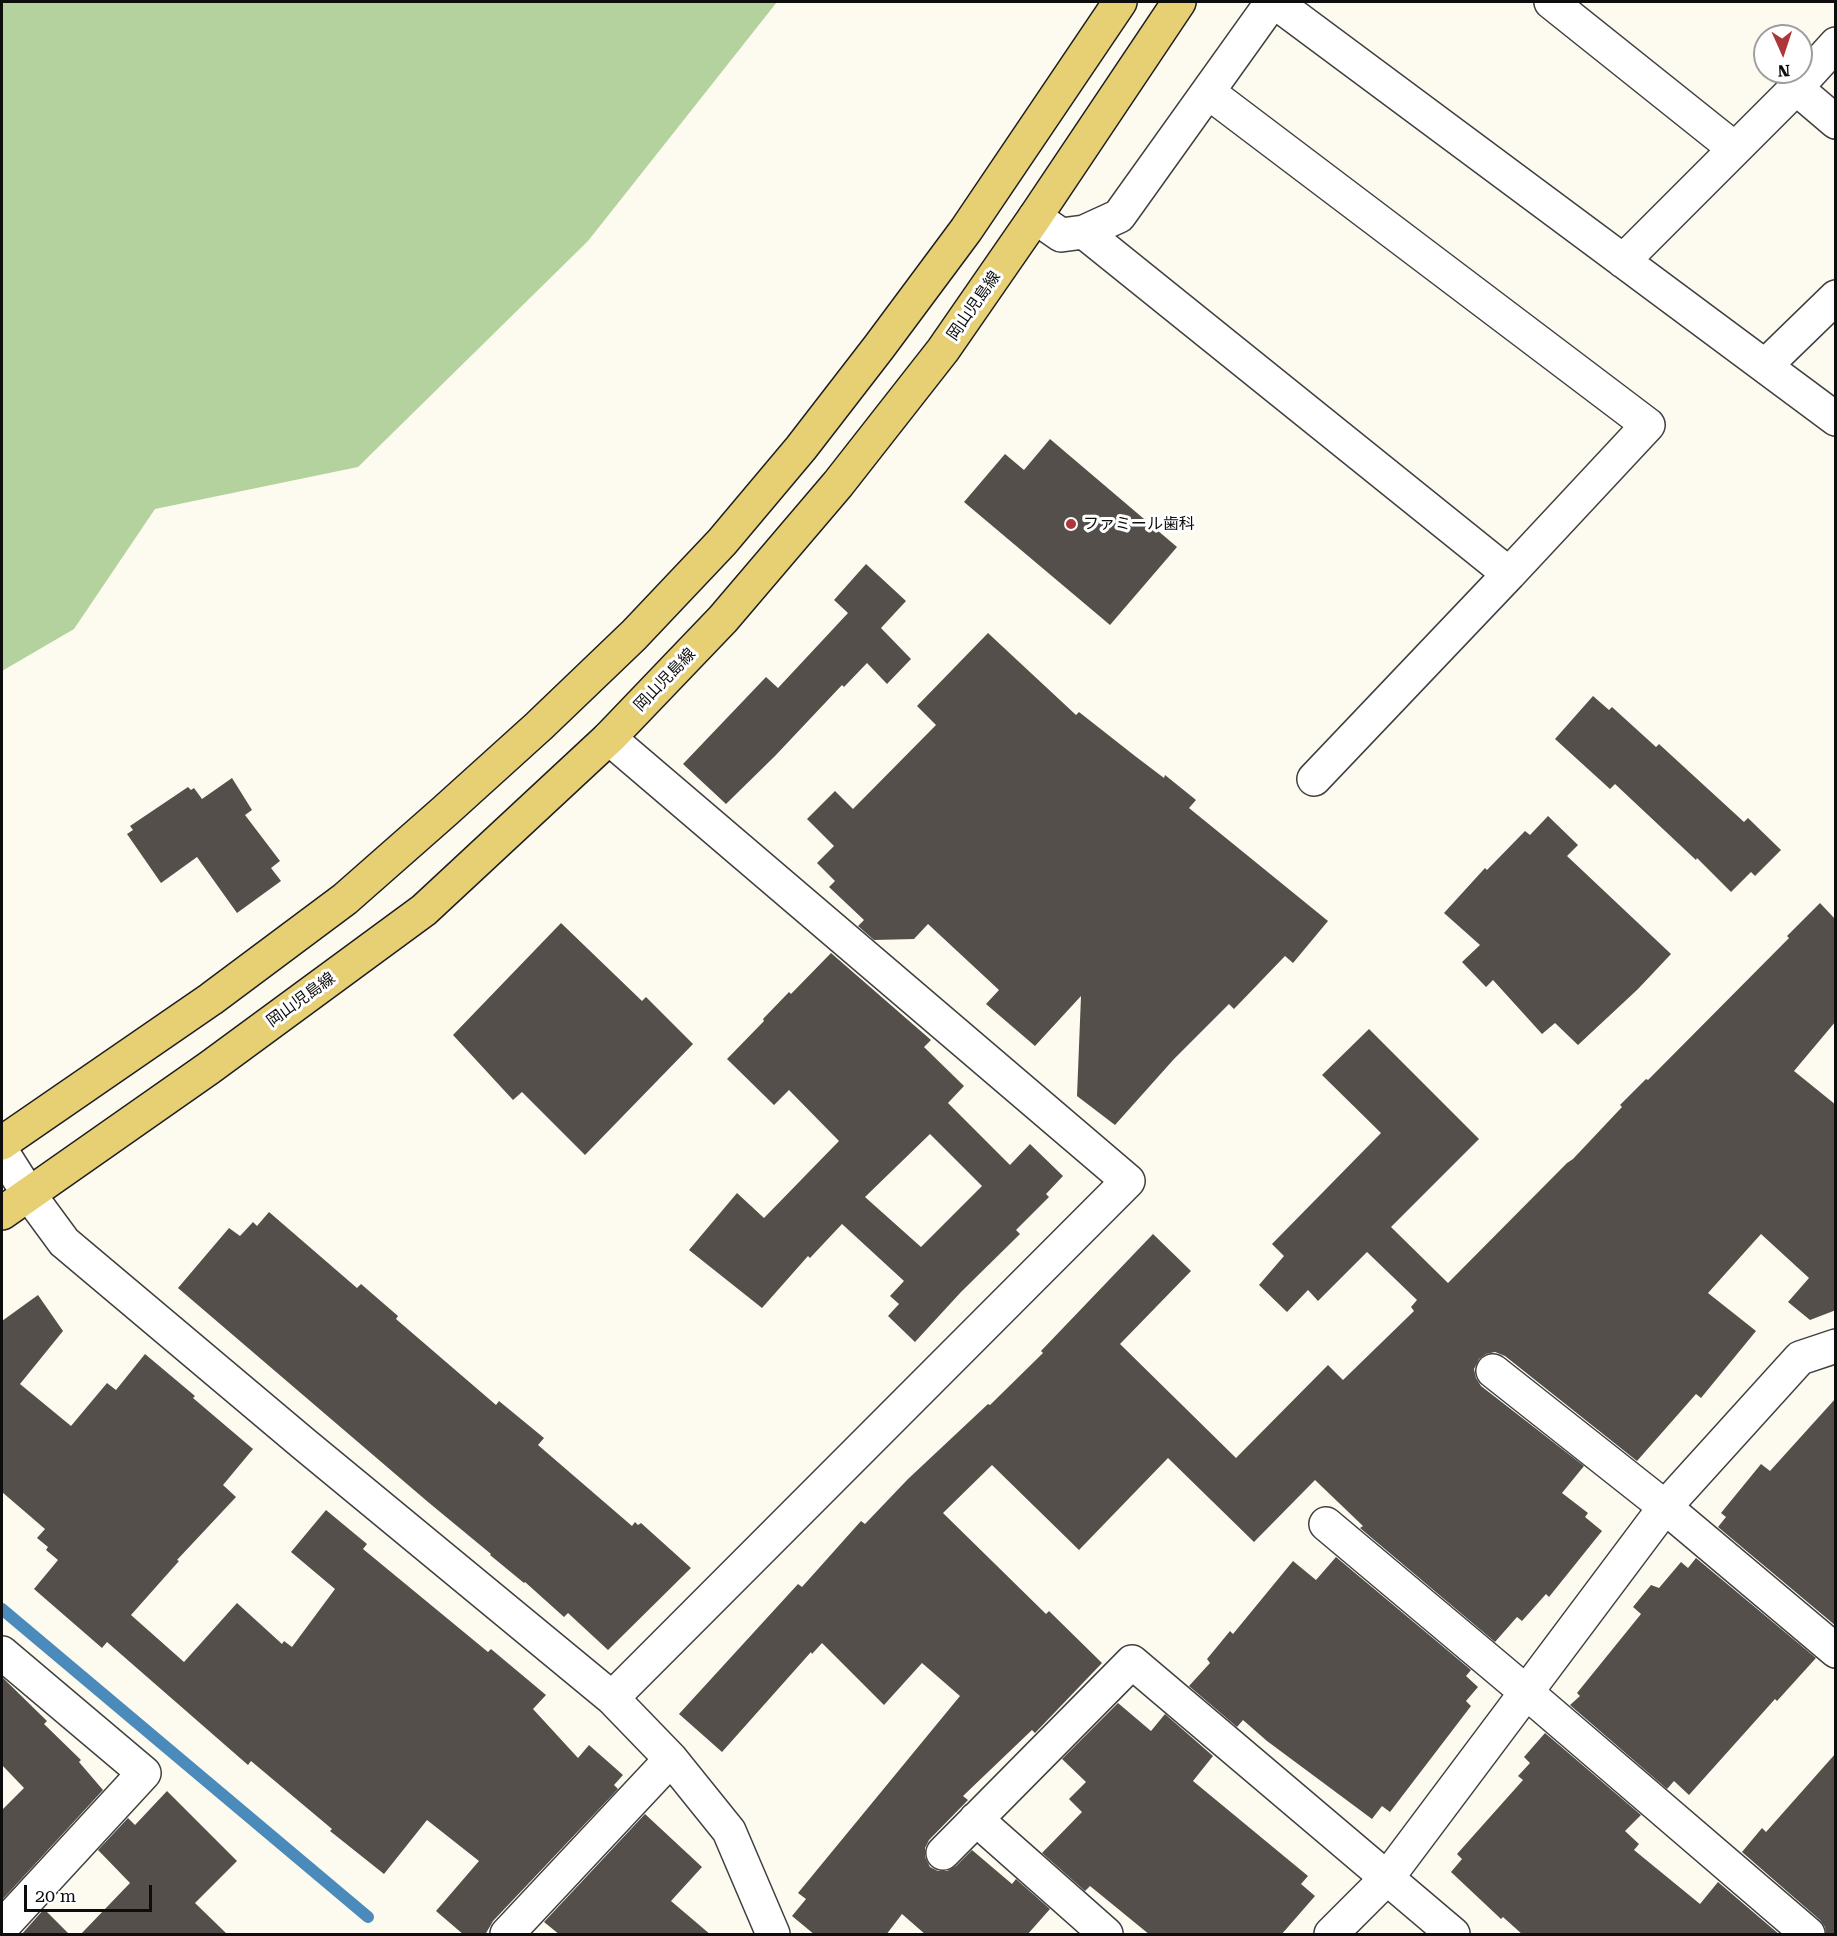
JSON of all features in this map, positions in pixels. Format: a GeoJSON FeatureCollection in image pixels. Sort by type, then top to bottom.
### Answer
{"type":"FeatureCollection","features":[{"type":"Feature","properties":{"kind":"main road"},"geometry":{"type":"LineString","coordinates":[[2,1143],[211,999],[345,899],[539,726],[634,635],[722,543],[801,448],[966,230],[1120,2]]}},
{"type":"Feature","properties":{"kind":"main road","name":"岡山児島線"},"geometry":{"type":"LineString","coordinates":[[2,1213],[208,1068],[424,910],[609,738],[723,619],[838,484],[944,350],[1179,2]]}},
{"type":"Feature","properties":{"kind":"main road"},"geometry":{"type":"LineString","coordinates":[[966,230],[1004,263]]}},
{"type":"Feature","properties":{"kind":"street"},"geometry":{"type":"LineString","coordinates":[[1035,217],[1061,235],[1084,232],[1119,216],[1274,2],[1836,419]]}},
{"type":"Feature","properties":{"kind":"street"},"geometry":{"type":"LineString","coordinates":[[1551,2],[1735,149]]}},
{"type":"Feature","properties":{"kind":"street"},"geometry":{"type":"LineString","coordinates":[[1623,261],[1796,88],[1836,44]]}},
{"type":"Feature","properties":{"kind":"street"},"geometry":{"type":"LineString","coordinates":[[1796,88],[1836,122]]}},
{"type":"Feature","properties":{"kind":"street"},"geometry":{"type":"LineString","coordinates":[[1208,92],[1648,425],[1314,779]]}},
{"type":"Feature","properties":{"kind":"street"},"geometry":{"type":"LineString","coordinates":[[1084,232],[1509,574]]}},
{"type":"Feature","properties":{"kind":"street"},"geometry":{"type":"LineString","coordinates":[[1765,366],[1836,297]]}},
{"type":"Feature","properties":{"kind":"street"},"geometry":{"type":"LineString","coordinates":[[609,738],[1128,1181],[612,1698]]}},
{"type":"Feature","properties":{"kind":"street"},"geometry":{"type":"LineString","coordinates":[[2,1152],[28,1193],[64,1242],[612,1698],[670,1759],[729,1831],[773,1935]]}},
{"type":"Feature","properties":{"kind":"street"},"geometry":{"type":"LineString","coordinates":[[1331,1935],[1387,1878],[1665,1507],[1800,1358],[1836,1346]]}},
{"type":"Feature","properties":{"kind":"street"},"geometry":{"type":"LineString","coordinates":[[1493,1371],[1665,1507],[1836,1651]]}},
{"type":"Feature","properties":{"kind":"street"},"geometry":{"type":"LineString","coordinates":[[1326,1524],[1526,1692],[1808,1935]]}},
{"type":"Feature","properties":{"kind":"street"},"geometry":{"type":"LineString","coordinates":[[2,1653],[144,1773],[2,1927]]}},
{"type":"Feature","properties":{"kind":"street"},"geometry":{"type":"LineString","coordinates":[[943,1852],[1132,1662],[1453,1935]]}},
{"type":"Feature","properties":{"kind":"street"},"geometry":{"type":"LineString","coordinates":[[507,1935],[670,1759]]}},
{"type":"Feature","properties":{"kind":"street"},"geometry":{"type":"LineString","coordinates":[[976,1819],[1106,1935]]}},
{"type":"Feature","properties":{"kind":"green space"},"geometry":{"type":"Polygon","coordinates":[[[2,2],[777,2],[588,241],[358,467],[155,509],[74,629],[2,671],[2,2]]]}},
{"type":"Feature","properties":{"kind":"building","name":"ファミール歯科"},"geometry":{"type":"Polygon","coordinates":[[[1050,439],[1177,547],[1110,625],[964,502],[1005,454],[1024,470],[1050,439]]]}},
{"type":"Feature","properties":{"kind":"building"},"geometry":{"type":"Polygon","coordinates":[[[866,564],[906,601],[881,628],[911,659],[887,684],[867,663],[844,687],[842,685],[726,804],[683,764],[766,677],[778,688],[848,613],[834,600],[866,564]]]}},
{"type":"Feature","properties":{"kind":"building"},"geometry":{"type":"Polygon","coordinates":[[[988,633],[1076,715],[1079,712],[1196,800],[1189,808],[1328,921],[1293,963],[1285,956],[1234,1009],[1229,1004],[1174,1059],[1115,1125],[1077,1096],[1081,996],[1035,1046],[986,1004],[999,990],[928,924],[914,939],[874,940],[858,926],[864,920],[829,887],[835,881],[817,863],[834,846],[807,819],[835,791],[853,809],[936,725],[917,706],[988,633]]]}},
{"type":"Feature","properties":{"kind":"building"},"geometry":{"type":"Polygon","coordinates":[[[1593,696],[1609,710],[1612,707],[1656,747],[1659,744],[1744,822],[1748,818],[1781,850],[1755,876],[1751,872],[1731,892],[1615,784],[1610,789],[1555,739],[1593,696]]]}},
{"type":"Feature","properties":{"kind":"building"},"geometry":{"type":"Polygon","coordinates":[[[232,778],[252,810],[245,815],[280,861],[271,868],[281,881],[237,913],[197,857],[161,883],[127,834],[133,830],[130,826],[188,787],[191,790],[194,788],[202,799],[232,778]]]}},
{"type":"Feature","properties":{"kind":"building"},"geometry":{"type":"Polygon","coordinates":[[[1548,816],[1578,845],[1567,856],[1671,954],[1638,989],[1578,1045],[1555,1023],[1542,1034],[1493,980],[1486,987],[1462,962],[1480,945],[1444,913],[1485,868],[1487,870],[1525,831],[1530,835],[1548,816]]]}},
{"type":"Feature","properties":{"kind":"building"},"geometry":{"type":"Polygon","coordinates":[[[1820,903],[1836,920],[1836,1021],[1794,1071],[1836,1105],[1836,1310],[1810,1320],[1788,1302],[1809,1278],[1761,1234],[1708,1293],[1756,1331],[1701,1398],[1696,1394],[1637,1461],[1505,1356],[1495,1352],[1479,1359],[1474,1369],[1481,1386],[1584,1466],[1562,1493],[1588,1513],[1585,1517],[1602,1531],[1549,1597],[1546,1594],[1522,1621],[1517,1617],[1495,1642],[1360,1528],[1363,1526],[1315,1480],[1254,1542],[1168,1458],[1079,1550],[992,1465],[943,1513],[1046,1614],[1049,1611],[1102,1663],[1035,1733],[1032,1730],[963,1796],[968,1800],[929,1840],[925,1848],[925,1857],[930,1867],[938,1871],[947,1871],[956,1866],[972,1850],[1012,1884],[1016,1879],[1050,1909],[1027,1935],[926,1935],[902,1914],[886,1935],[815,1935],[792,1916],[806,1899],[798,1893],[960,1696],[922,1663],[884,1705],[822,1643],[812,1654],[811,1652],[722,1752],[679,1714],[798,1584],[802,1587],[861,1521],[865,1524],[908,1479],[988,1404],[990,1405],[1043,1353],[1041,1351],[1153,1234],[1191,1271],[1120,1344],[1236,1458],[1328,1365],[1343,1380],[1414,1311],[1411,1307],[1417,1300],[1367,1252],[1318,1301],[1308,1290],[1287,1312],[1259,1285],[1284,1256],[1272,1244],[1381,1133],[1322,1075],[1369,1029],[1479,1139],[1391,1227],[1448,1283],[1573,1159],[1622,1107],[1620,1105],[1646,1079],[1648,1080],[1789,938],[1787,936],[1820,903]]]}},
{"type":"Feature","properties":{"kind":"building"},"geometry":{"type":"Polygon","coordinates":[[[561,923],[642,1001],[646,997],[693,1044],[585,1155],[522,1092],[513,1100],[453,1035],[561,923]]]}},
{"type":"Feature","properties":{"kind":"building"},"geometry":{"type":"Polygon","coordinates":[[[831,953],[931,1040],[924,1047],[964,1086],[948,1103],[1010,1165],[1030,1144],[1063,1176],[1046,1194],[1049,1197],[1016,1230],[1020,1234],[961,1292],[915,1342],[888,1316],[899,1304],[890,1296],[904,1281],[842,1224],[810,1258],[808,1256],[762,1308],[689,1250],[737,1193],[764,1218],[839,1141],[789,1090],[774,1105],[727,1059],[789,992],[791,994],[831,953]],[[930,1134],[865,1197],[921,1247],[982,1186],[930,1134]]]}},
{"type":"Feature","properties":{"kind":"building"},"geometry":{"type":"Polygon","coordinates":[[[269,1212],[357,1288],[361,1284],[398,1316],[396,1319],[496,1405],[499,1401],[544,1438],[538,1445],[632,1526],[635,1522],[638,1525],[641,1523],[691,1568],[608,1650],[568,1613],[564,1617],[490,1555],[178,1288],[229,1228],[240,1236],[253,1222],[257,1226],[269,1212]]]}},
{"type":"Feature","properties":{"kind":"building"},"geometry":{"type":"Polygon","coordinates":[[[38,1295],[63,1331],[20,1384],[71,1426],[107,1383],[116,1390],[145,1354],[253,1449],[223,1485],[236,1497],[177,1560],[179,1561],[131,1615],[184,1662],[237,1603],[282,1644],[284,1641],[292,1647],[335,1589],[291,1552],[326,1510],[367,1544],[363,1549],[488,1652],[491,1649],[546,1695],[533,1709],[578,1758],[589,1745],[623,1775],[614,1785],[618,1789],[493,1921],[485,1935],[464,1935],[436,1911],[479,1861],[427,1820],[384,1874],[330,1831],[332,1829],[251,1761],[248,1765],[107,1642],[102,1648],[34,1589],[58,1560],[37,1538],[45,1529],[2,1492],[2,1321],[38,1295]]]}},
{"type":"Feature","properties":{"kind":"building"},"geometry":{"type":"Polygon","coordinates":[[[1836,1398],[1836,1626],[1718,1527],[1726,1517],[1721,1513],[1761,1464],[1770,1471],[1836,1398]]]}},
{"type":"Feature","properties":{"kind":"building"},"geometry":{"type":"Polygon","coordinates":[[[1336,1557],[1471,1670],[1466,1676],[1478,1687],[1466,1701],[1471,1706],[1390,1812],[1382,1806],[1372,1819],[1267,1741],[1243,1720],[1237,1727],[1189,1686],[1210,1663],[1207,1659],[1230,1631],[1233,1634],[1293,1561],[1316,1580],[1336,1557]]]}},
{"type":"Feature","properties":{"kind":"building"},"geometry":{"type":"Polygon","coordinates":[[[1696,1558],[1816,1658],[1777,1701],[1775,1699],[1689,1795],[1674,1781],[1667,1789],[1570,1705],[1580,1696],[1577,1693],[1641,1614],[1633,1607],[1651,1585],[1659,1588],[1681,1562],[1688,1568],[1696,1558]]]}},
{"type":"Feature","properties":{"kind":"building"},"geometry":{"type":"Polygon","coordinates":[[[2,1677],[47,1721],[44,1724],[81,1760],[79,1762],[103,1790],[2,1900],[2,1810],[24,1788],[2,1765],[2,1677]]]}},
{"type":"Feature","properties":{"kind":"building"},"geometry":{"type":"Polygon","coordinates":[[[1118,1703],[1151,1731],[1165,1714],[1213,1756],[1193,1781],[1308,1876],[1301,1884],[1315,1896],[1281,1935],[1150,1935],[1090,1886],[1085,1891],[1042,1853],[1082,1812],[1069,1799],[1086,1782],[1062,1759],[1118,1703]]]}},
{"type":"Feature","properties":{"kind":"building"},"geometry":{"type":"Polygon","coordinates":[[[1545,1733],[1641,1815],[1625,1831],[1639,1844],[1634,1850],[1700,1904],[1718,1882],[1780,1935],[1523,1935],[1503,1917],[1501,1919],[1451,1872],[1462,1859],[1457,1854],[1523,1780],[1518,1776],[1530,1763],[1524,1757],[1545,1733]]]}},
{"type":"Feature","properties":{"kind":"building"},"geometry":{"type":"Polygon","coordinates":[[[1836,1753],[1836,1935],[1826,1935],[1825,1927],[1820,1920],[1742,1852],[1762,1828],[1766,1832],[1836,1753]]]}},
{"type":"Feature","properties":{"kind":"building"},"geometry":{"type":"Polygon","coordinates":[[[167,1791],[237,1861],[195,1903],[228,1935],[80,1935],[130,1883],[98,1850],[128,1818],[135,1825],[167,1791]]]}},
{"type":"Feature","properties":{"kind":"building"},"geometry":{"type":"Polygon","coordinates":[[[645,1814],[702,1867],[671,1901],[711,1935],[560,1935],[544,1922],[645,1814]]]}},
{"type":"Feature","properties":{"kind":"building"},"geometry":{"type":"Polygon","coordinates":[[[44,1909],[70,1935],[21,1935],[44,1909]]]}},
{"type":"Feature","properties":{"kind":"waterway"},"geometry":{"type":"LineString","coordinates":[[2,1609],[368,1917]]}},
{"type":"Feature","properties":{"kind":"place","name":"ファミール歯科"},"geometry":{"type":"Point","coordinates":[1071,524]}}]}
